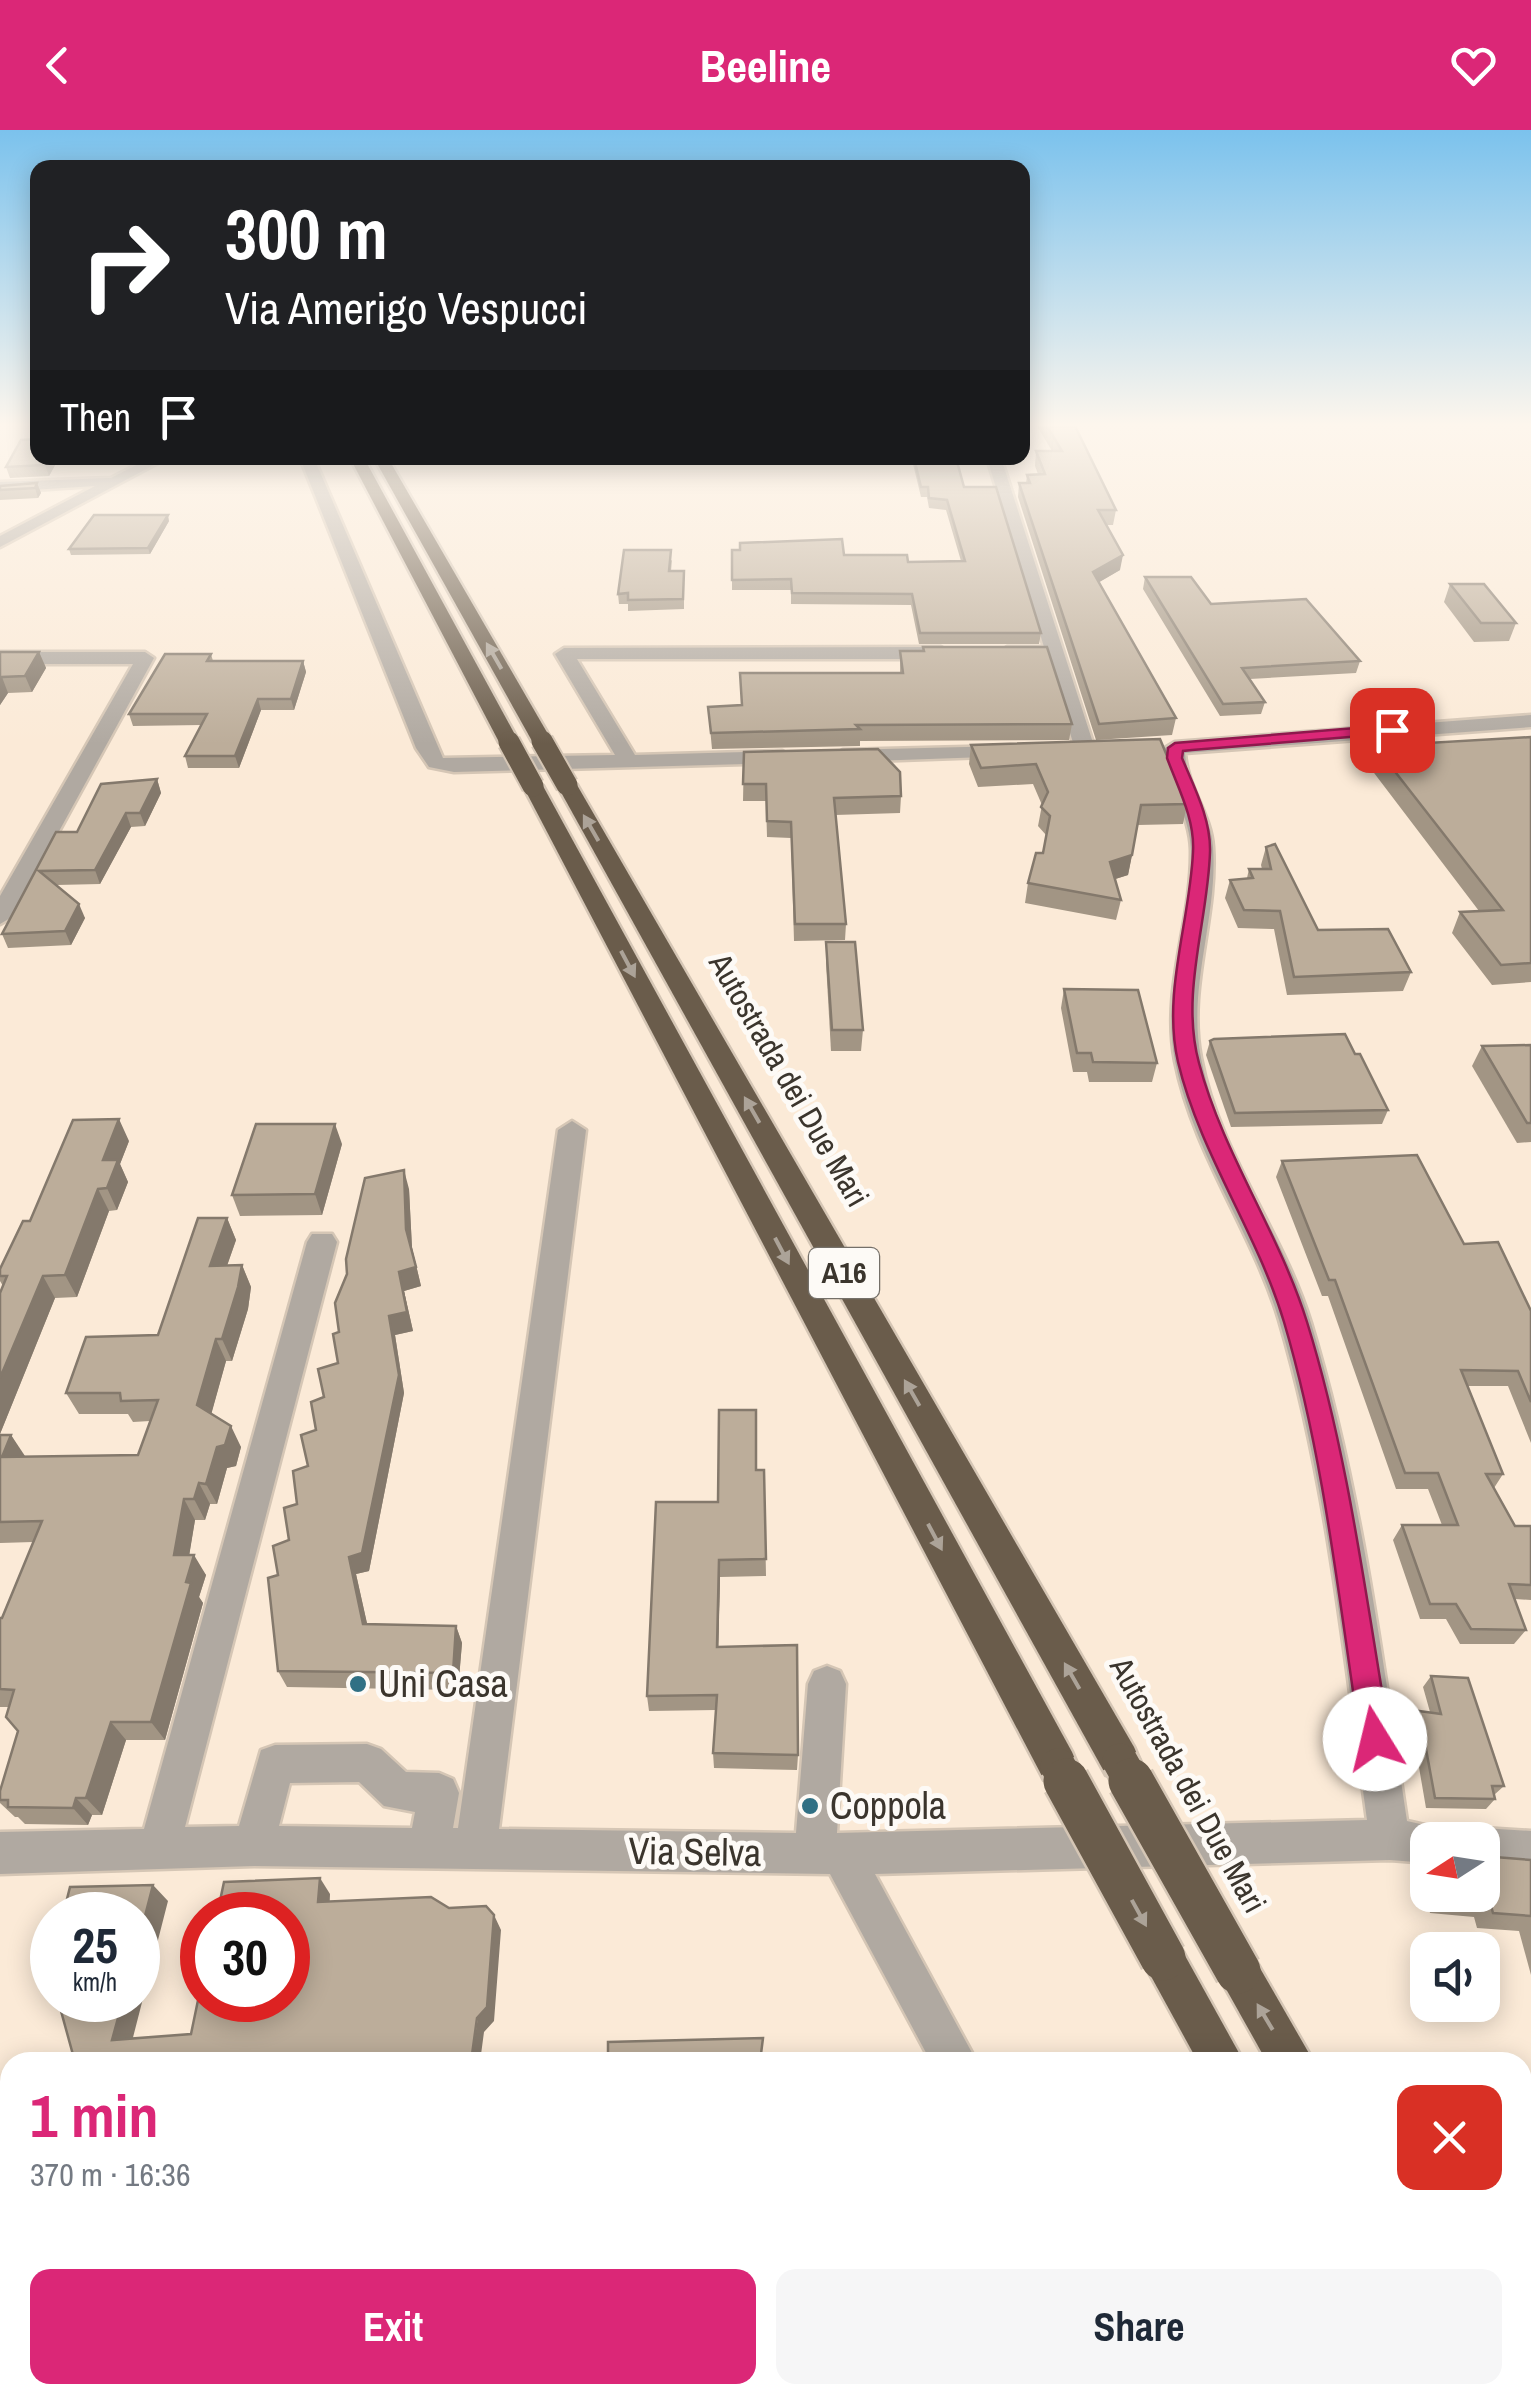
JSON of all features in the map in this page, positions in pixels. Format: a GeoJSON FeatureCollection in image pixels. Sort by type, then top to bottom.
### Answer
{"type":"FeatureCollection","features":[{"type":"Feature","properties":{"kind":"highway","name":"A16"},"geometry":{"type":"LineString","coordinates":[[397,532],[1058,1766],[1216,2052]]}},
{"type":"Feature","properties":{"kind":"highway","name":"Autostrada dei Due Mari"},"geometry":{"type":"LineString","coordinates":[[423,532],[1286,2052]]}},
{"type":"Feature","properties":{"kind":"street"},"geometry":{"type":"LineString","coordinates":[[337,532],[426,748],[436,763],[454,766],[1028,751]]}},
{"type":"Feature","properties":{"kind":"street"},"geometry":{"type":"LineString","coordinates":[[1018,532],[1085,750]]}},
{"type":"Feature","properties":{"kind":"street"},"geometry":{"type":"LineString","coordinates":[[627,760],[564,654],[1057,653]]}},
{"type":"Feature","properties":{"kind":"street"},"geometry":{"type":"LineString","coordinates":[[0,658],[144,658],[0,917]]}},
{"type":"Feature","properties":{"kind":"street"},"geometry":{"type":"LineString","coordinates":[[1409,1841],[1334,1483],[1295,1321],[1260,1229],[1212,1134],[1188,1060],[1182,1009],[1202,850],[1198,821],[1166,748],[1531,721]]}},
{"type":"Feature","properties":{"kind":"street"},"geometry":{"type":"LineString","coordinates":[[476,1848],[572,1130]]}},
{"type":"Feature","properties":{"kind":"street"},"geometry":{"type":"LineString","coordinates":[[159,1848],[322,1242]]}},
{"type":"Feature","properties":{"kind":"street"},"geometry":{"type":"LineString","coordinates":[[827,1684],[828,1854],[949,2052]]}},
{"type":"Feature","properties":{"kind":"street"},"geometry":{"type":"LineString","coordinates":[[254,1846],[275,1764],[366,1763],[398,1792],[439,1793],[429,1848]]}},
{"type":"Feature","properties":{"kind":"street","name":"Via Selva"},"geometry":{"type":"LineString","coordinates":[[0,1853],[254,1846],[828,1854],[1409,1841]]}},
{"type":"Feature","properties":{"kind":"street"},"geometry":{"type":"LineString","coordinates":[[1500,1849],[1531,1852]]}},
{"type":"Feature","properties":{"kind":"building"},"geometry":{"type":"Polygon","coordinates":[[[81,532],[158,532],[148,548],[69,549],[81,532]]]}},
{"type":"Feature","properties":{"kind":"building"},"geometry":{"type":"Polygon","coordinates":[[[956,532],[1010,532],[1041,633],[920,633],[912,594],[792,593],[791,579],[732,580],[732,550],[740,550],[740,543],[842,539],[844,555],[907,555],[908,562],[965,561],[956,532]]]}},
{"type":"Feature","properties":{"kind":"building"},"geometry":{"type":"Polygon","coordinates":[[[1035,532],[1110,532],[1123,555],[1093,572],[1176,718],[1099,724],[1035,532]]]}},
{"type":"Feature","properties":{"kind":"building"},"geometry":{"type":"Polygon","coordinates":[[[624,550],[671,550],[669,571],[684,571],[683,599],[628,600],[628,593],[618,594],[624,550]]]}},
{"type":"Feature","properties":{"kind":"building"},"geometry":{"type":"Polygon","coordinates":[[[1145,577],[1191,577],[1211,604],[1306,599],[1360,661],[1242,668],[1265,702],[1223,704],[1145,577]]]}},
{"type":"Feature","properties":{"kind":"building"},"geometry":{"type":"Polygon","coordinates":[[[1450,584],[1484,584],[1516,623],[1481,623],[1450,584]]]}},
{"type":"Feature","properties":{"kind":"building"},"geometry":{"type":"Polygon","coordinates":[[[923,647],[1047,647],[1072,724],[856,725],[860,729],[711,733],[708,707],[742,705],[740,673],[903,673],[900,651],[924,651],[923,647]]]}},
{"type":"Feature","properties":{"kind":"building"},"geometry":{"type":"Polygon","coordinates":[[[0,652],[39,652],[25,676],[0,679],[0,652]]]}},
{"type":"Feature","properties":{"kind":"building"},"geometry":{"type":"Polygon","coordinates":[[[165,654],[211,654],[207,661],[303,661],[291,699],[258,699],[235,756],[185,756],[207,714],[129,714],[165,654]]]}},
{"type":"Feature","properties":{"kind":"building"},"geometry":{"type":"Polygon","coordinates":[[[1531,737],[1531,963],[1501,965],[1460,912],[1503,910],[1375,746],[1531,737]]]}},
{"type":"Feature","properties":{"kind":"building"},"geometry":{"type":"Polygon","coordinates":[[[1160,739],[1187,804],[1141,805],[1132,855],[1110,862],[1121,900],[1028,883],[1036,853],[1043,853],[1050,816],[1041,807],[1048,792],[1036,764],[981,768],[971,745],[1160,739]]]}},
{"type":"Feature","properties":{"kind":"building"},"geometry":{"type":"Polygon","coordinates":[[[878,749],[900,772],[901,796],[834,798],[846,924],[795,924],[791,822],[767,821],[766,784],[743,784],[744,752],[878,749]]]}},
{"type":"Feature","properties":{"kind":"building"},"geometry":{"type":"Polygon","coordinates":[[[157,779],[140,813],[126,813],[95,870],[39,871],[79,904],[65,931],[2,934],[56,832],[77,832],[101,784],[157,779]]]}},
{"type":"Feature","properties":{"kind":"building"},"geometry":{"type":"Polygon","coordinates":[[[1275,844],[1318,930],[1388,929],[1411,972],[1294,977],[1280,911],[1244,910],[1230,880],[1253,878],[1249,869],[1271,869],[1266,847],[1275,844]]]}},
{"type":"Feature","properties":{"kind":"building"},"geometry":{"type":"Polygon","coordinates":[[[826,942],[855,942],[863,1030],[832,1030],[826,942]]]}},
{"type":"Feature","properties":{"kind":"building"},"geometry":{"type":"Polygon","coordinates":[[[1064,989],[1138,990],[1157,1063],[1093,1062],[1091,1053],[1077,1053],[1064,989]]]}},
{"type":"Feature","properties":{"kind":"building"},"geometry":{"type":"Polygon","coordinates":[[[1345,1034],[1355,1054],[1360,1054],[1388,1110],[1235,1113],[1210,1041],[1345,1034]]]}},
{"type":"Feature","properties":{"kind":"building"},"geometry":{"type":"Polygon","coordinates":[[[1531,1045],[1531,1123],[1527,1123],[1482,1046],[1531,1045]]]}},
{"type":"Feature","properties":{"kind":"building"},"geometry":{"type":"Polygon","coordinates":[[[119,1119],[103,1160],[118,1160],[107,1188],[98,1189],[65,1275],[43,1276],[0,1378],[0,1293],[7,1276],[0,1276],[0,1269],[23,1221],[30,1221],[73,1120],[119,1119]]]}},
{"type":"Feature","properties":{"kind":"building"},"geometry":{"type":"Polygon","coordinates":[[[256,1124],[335,1124],[315,1194],[232,1195],[256,1124]]]}},
{"type":"Feature","properties":{"kind":"building"},"geometry":{"type":"Polygon","coordinates":[[[1417,1155],[1464,1244],[1498,1242],[1531,1311],[1531,1402],[1518,1371],[1461,1370],[1503,1474],[1486,1474],[1515,1526],[1531,1526],[1531,1585],[1509,1584],[1526,1630],[1471,1629],[1456,1604],[1430,1604],[1402,1525],[1458,1525],[1438,1473],[1405,1473],[1335,1280],[1329,1280],[1282,1161],[1417,1155]]]}},
{"type":"Feature","properties":{"kind":"building"},"geometry":{"type":"Polygon","coordinates":[[[404,1170],[406,1229],[416,1267],[399,1272],[407,1312],[389,1316],[399,1375],[362,1553],[349,1557],[363,1624],[456,1626],[453,1673],[278,1671],[268,1578],[278,1575],[273,1546],[289,1540],[284,1508],[297,1504],[293,1471],[308,1466],[301,1435],[316,1430],[311,1402],[324,1397],[318,1369],[338,1363],[333,1334],[339,1332],[335,1303],[347,1274],[346,1259],[365,1178],[404,1170]]]}},
{"type":"Feature","properties":{"kind":"building"},"geometry":{"type":"Polygon","coordinates":[[[198,1218],[227,1218],[210,1266],[242,1265],[222,1339],[216,1339],[197,1405],[231,1426],[225,1445],[217,1447],[206,1484],[199,1483],[194,1499],[184,1499],[174,1555],[194,1555],[186,1582],[191,1583],[151,1722],[111,1722],[86,1798],[76,1798],[73,1808],[8,1807],[8,1800],[0,1800],[0,1791],[18,1731],[6,1717],[14,1690],[0,1689],[0,1618],[42,1521],[0,1522],[0,1435],[11,1435],[2,1457],[138,1455],[158,1400],[121,1401],[120,1393],[66,1393],[86,1337],[158,1335],[198,1218]]]}},
{"type":"Feature","properties":{"kind":"building"},"geometry":{"type":"Polygon","coordinates":[[[719,1410],[756,1410],[756,1470],[764,1470],[766,1559],[719,1560],[717,1647],[797,1645],[798,1755],[713,1753],[717,1695],[647,1696],[656,1502],[718,1502],[719,1410]]]}},
{"type":"Feature","properties":{"kind":"building"},"geometry":{"type":"Polygon","coordinates":[[[1431,1676],[1468,1678],[1504,1786],[1492,1786],[1495,1799],[1435,1798],[1419,1711],[1441,1714],[1431,1676]]]}},
{"type":"Feature","properties":{"kind":"building"},"geometry":{"type":"Polygon","coordinates":[[[1500,1857],[1531,1860],[1531,1916],[1493,1913],[1500,1912],[1500,1857]]]}},
{"type":"Feature","properties":{"kind":"building"},"geometry":{"type":"Polygon","coordinates":[[[320,1878],[318,1902],[431,1897],[449,1908],[486,1906],[494,1915],[487,2007],[477,2018],[472,2052],[72,2052],[64,2022],[117,2022],[112,2040],[191,2034],[193,2022],[310,2022],[310,1892],[222,1892],[224,1882],[320,1878]]]}},
{"type":"Feature","properties":{"kind":"building"},"geometry":{"type":"Polygon","coordinates":[[[153,1885],[151,1892],[69,1892],[70,1887],[153,1885]]]}},
{"type":"Feature","properties":{"kind":"building"},"geometry":{"type":"Polygon","coordinates":[[[763,2038],[761,2052],[608,2052],[608,2042],[763,2038]]]}},
{"type":"Feature","properties":{"kind":"place","name":"Uni Casa"},"geometry":{"type":"Point","coordinates":[358,1684]}},
{"type":"Feature","properties":{"kind":"place","name":"Coppola"},"geometry":{"type":"Point","coordinates":[810,1806]}},
{"type":"Feature","properties":{"kind":"route"},"geometry":{"type":"LineString","coordinates":[[1375,1739],[1334,1483],[1295,1321],[1260,1229],[1212,1134],[1188,1060],[1182,1009],[1202,850],[1198,821],[1174,758],[1175,748],[1392,730]]}}]}
